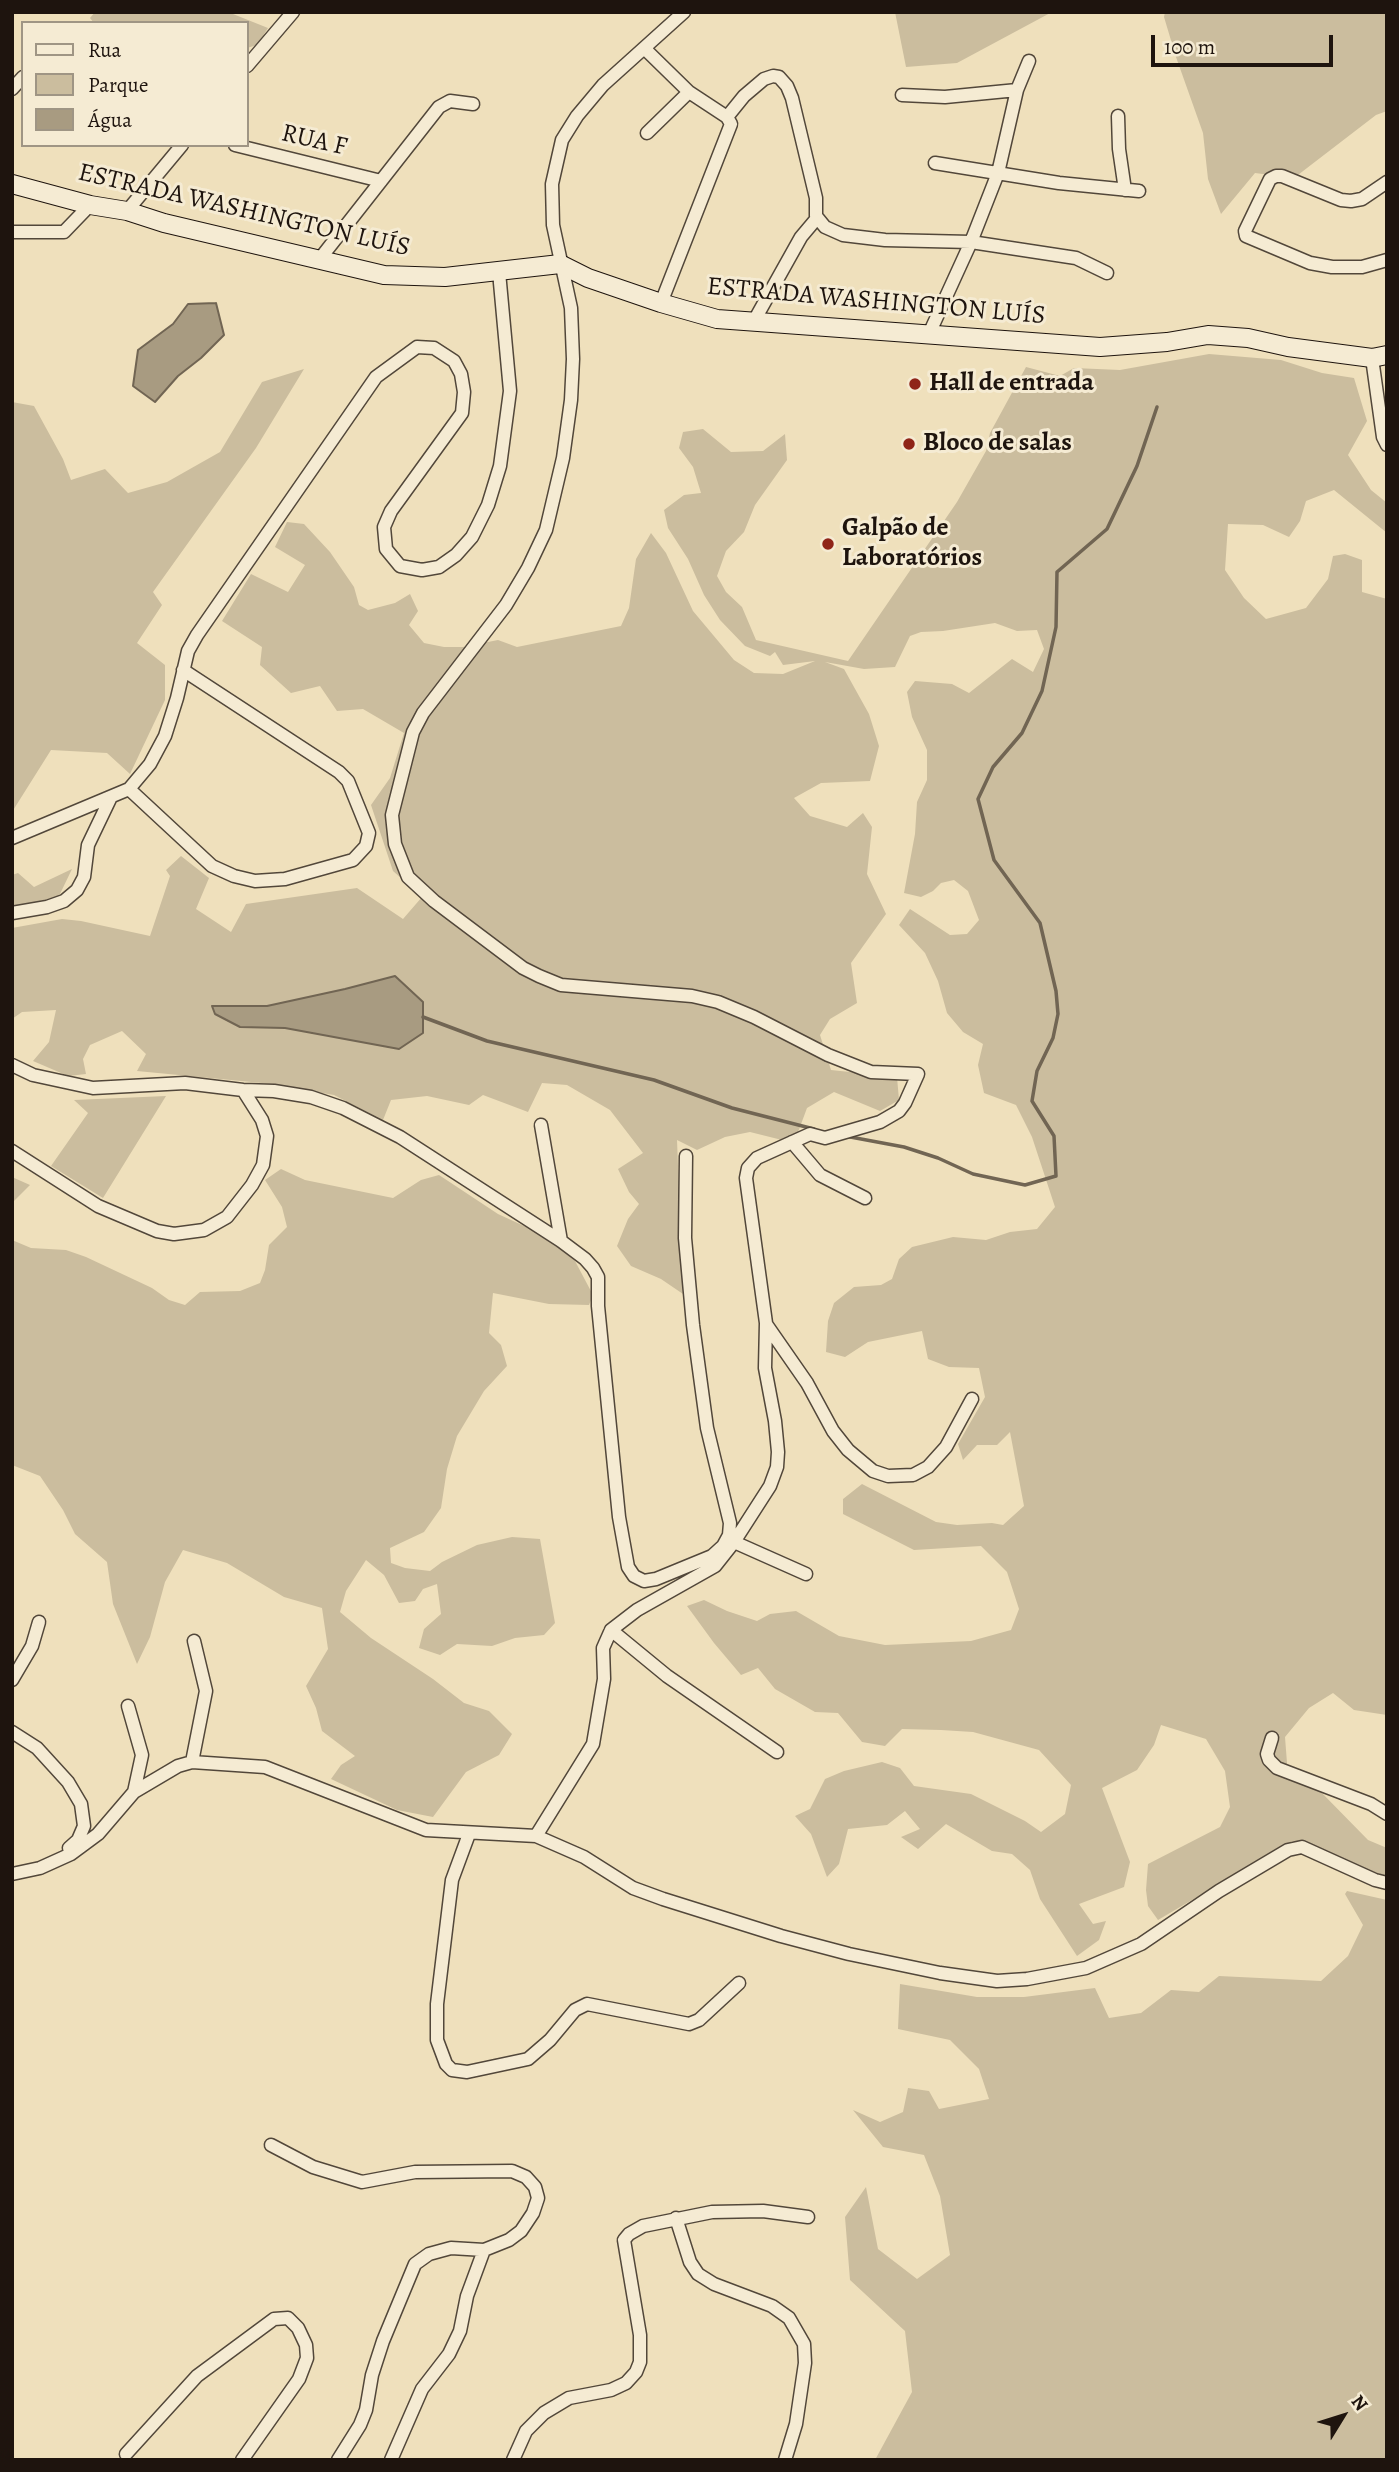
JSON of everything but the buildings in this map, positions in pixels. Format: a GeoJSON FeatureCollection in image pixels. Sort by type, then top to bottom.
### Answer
{"type":"FeatureCollection","features":[{"type":"Feature","properties":{"kind":"street"},"geometry":{"type":"LineString","coordinates":[[248,65],[293,12]]}},
{"type":"Feature","properties":{"kind":"street"},"geometry":{"type":"LineString","coordinates":[[536,1836],[593,1744],[604,1678],[603,1648],[611,1630],[637,1610],[715,1566],[770,1486],[777,1467],[775,1421],[765,1368],[766,1323],[746,1178],[748,1168],[757,1158],[810,1133],[825,1138],[880,1122],[899,1111],[918,1074],[871,1072],[828,1055],[754,1017],[718,1002],[692,996],[561,985],[539,976],[523,968],[434,901],[408,877],[395,845],[392,815],[413,732],[423,713],[506,605],[546,530],[563,458],[571,400],[573,359],[571,308],[553,225],[552,184],[562,140],[577,116],[603,85],[684,12]]}},
{"type":"Feature","properties":{"kind":"street"},"geometry":{"type":"LineString","coordinates":[[644,48],[689,92],[727,117],[732,124],[662,303]]}},
{"type":"Feature","properties":{"kind":"street"},"geometry":{"type":"LineString","coordinates":[[929,334],[971,242],[998,173],[1017,90],[1029,61]]}},
{"type":"Feature","properties":{"kind":"street"},"geometry":{"type":"LineString","coordinates":[[727,117],[744,96],[764,79],[779,77],[792,98],[816,198],[817,218],[825,227],[843,235],[865,239],[971,242],[1076,258],[1107,273]]}},
{"type":"Feature","properties":{"kind":"street"},"geometry":{"type":"LineString","coordinates":[[902,95],[945,97],[1017,90]]}},
{"type":"Feature","properties":{"kind":"street"},"geometry":{"type":"LineString","coordinates":[[647,132],[689,92]]}},
{"type":"Feature","properties":{"kind":"street"},"geometry":{"type":"LineString","coordinates":[[319,260],[439,107],[450,101],[473,104]]}},
{"type":"Feature","properties":{"kind":"street"},"geometry":{"type":"LineString","coordinates":[[1118,116],[1119,149],[1125,190]]}},
{"type":"Feature","properties":{"kind":"street"},"geometry":{"type":"LineString","coordinates":[[127,211],[180,147]]}},
{"type":"Feature","properties":{"kind":"street","name":"RUA F"},"geometry":{"type":"LineString","coordinates":[[244,147],[381,181]]}},
{"type":"Feature","properties":{"kind":"street"},"geometry":{"type":"LineString","coordinates":[[935,163],[1139,191]]}},
{"type":"Feature","properties":{"kind":"street"},"geometry":{"type":"LineString","coordinates":[[1387,182],[1362,200],[1351,201],[1276,176],[1270,180],[1245,231],[1246,236],[1310,263],[1332,267],[1362,267],[1387,260]]}},
{"type":"Feature","properties":{"kind":"street","name":"ESTRADA WASHINGTON LUÍS"},"geometry":{"type":"LineString","coordinates":[[12,184],[90,205],[127,211],[164,223],[401,277],[445,277],[560,264],[588,278],[717,319],[1100,347],[1167,342],[1208,335],[1248,338],[1288,347],[1379,357],[1383,437],[1387,445]]}},
{"type":"Feature","properties":{"kind":"street"},"geometry":{"type":"LineString","coordinates":[[12,232],[64,232],[90,205]]}},
{"type":"Feature","properties":{"kind":"street"},"geometry":{"type":"LineString","coordinates":[[754,321],[801,237],[817,218]]}},
{"type":"Feature","properties":{"kind":"street"},"geometry":{"type":"LineString","coordinates":[[12,838],[129,789],[150,764],[165,736],[188,651],[197,635],[376,377],[417,347],[434,348],[454,361],[461,374],[464,392],[462,413],[391,511],[384,527],[386,549],[400,566],[422,570],[439,567],[456,555],[472,537],[488,505],[500,466],[510,391],[499,272]]}},
{"type":"Feature","properties":{"kind":"street"},"geometry":{"type":"LineString","coordinates":[[129,789],[212,866],[234,876],[255,881],[285,880],[353,860],[366,846],[369,834],[348,782],[339,772],[183,670]]}},
{"type":"Feature","properties":{"kind":"street"},"geometry":{"type":"LineString","coordinates":[[12,913],[64,901],[77,890],[84,877],[92,836],[111,797]]}},
{"type":"Feature","properties":{"kind":"street"},"geometry":{"type":"LineString","coordinates":[[12,1065],[33,1075],[93,1088],[185,1083],[311,1097],[343,1108],[400,1137],[561,1241],[584,1259],[598,1277],[598,1306],[618,1504],[628,1567],[634,1576],[644,1581],[656,1579],[712,1556],[723,1546],[729,1535],[730,1523],[707,1428],[693,1325],[685,1238],[686,1156]]}},
{"type":"Feature","properties":{"kind":"street"},"geometry":{"type":"LineString","coordinates":[[12,1151],[98,1206],[157,1231],[174,1234],[204,1230],[227,1217],[252,1185],[263,1165],[267,1136],[262,1120],[243,1090]]}},
{"type":"Feature","properties":{"kind":"street"},"geometry":{"type":"LineString","coordinates":[[541,1125],[561,1241]]}},
{"type":"Feature","properties":{"kind":"street"},"geometry":{"type":"LineString","coordinates":[[792,1142],[820,1175],[865,1198]]}},
{"type":"Feature","properties":{"kind":"street"},"geometry":{"type":"LineString","coordinates":[[766,1323],[807,1383],[833,1432],[848,1450],[873,1471],[888,1476],[914,1475],[928,1466],[946,1447],[972,1399]]}},
{"type":"Feature","properties":{"kind":"street"},"geometry":{"type":"LineString","coordinates":[[734,1542],[806,1574]]}},
{"type":"Feature","properties":{"kind":"street"},"geometry":{"type":"LineString","coordinates":[[12,1680],[32,1646],[39,1622]]}},
{"type":"Feature","properties":{"kind":"street"},"geometry":{"type":"LineString","coordinates":[[611,1630],[677,1683],[777,1752]]}},
{"type":"Feature","properties":{"kind":"street"},"geometry":{"type":"LineString","coordinates":[[192,1762],[206,1691],[194,1641]]}},
{"type":"Feature","properties":{"kind":"street"},"geometry":{"type":"LineString","coordinates":[[128,1706],[142,1755],[134,1792]]}},
{"type":"Feature","properties":{"kind":"street"},"geometry":{"type":"LineString","coordinates":[[12,1732],[37,1748],[68,1782],[81,1804],[84,1826],[72,1846],[15,1873]]}},
{"type":"Feature","properties":{"kind":"street"},"geometry":{"type":"LineString","coordinates":[[1272,1738],[1267,1754],[1277,1768],[1371,1804],[1387,1814]]}},
{"type":"Feature","properties":{"kind":"street"},"geometry":{"type":"LineString","coordinates":[[15,1873],[40,1868],[71,1854],[97,1834],[134,1792],[178,1766],[192,1762],[265,1767],[426,1830],[536,1836],[584,1857],[633,1888],[768,1932],[888,1962],[997,1981],[1027,1979],[1086,1968],[1141,1944],[1219,1891],[1288,1850],[1302,1847],[1387,1883]]}},
{"type":"Feature","properties":{"kind":"street"},"geometry":{"type":"LineString","coordinates":[[469,1833],[452,1880],[437,2004],[437,2040],[446,2064],[452,2070],[467,2072],[528,2059],[551,2040],[575,2010],[587,2004],[688,2024],[699,2020],[739,1983]]}},
{"type":"Feature","properties":{"kind":"street"},"geometry":{"type":"LineString","coordinates":[[271,2145],[313,2167],[362,2182],[415,2172],[476,2169],[512,2171],[526,2177],[535,2188],[538,2198],[533,2213],[521,2231],[484,2250],[451,2248],[429,2254],[415,2264],[383,2341],[372,2375],[366,2410],[338,2460]]}},
{"type":"Feature","properties":{"kind":"street"},"geometry":{"type":"LineString","coordinates":[[513,2460],[526,2431],[544,2413],[569,2398],[611,2390],[626,2383],[636,2372],[640,2362],[640,2334],[624,2240],[629,2234],[643,2226],[712,2212],[763,2211],[808,2217]]}},
{"type":"Feature","properties":{"kind":"street"},"geometry":{"type":"LineString","coordinates":[[676,2218],[690,2262],[698,2274],[714,2284],[772,2306],[789,2318],[804,2344],[806,2363],[796,2424],[785,2460]]}},
{"type":"Feature","properties":{"kind":"street"},"geometry":{"type":"LineString","coordinates":[[391,2460],[422,2389],[449,2354],[460,2332],[467,2296],[484,2250]]}},
{"type":"Feature","properties":{"kind":"street"},"geometry":{"type":"LineString","coordinates":[[126,2454],[197,2376],[274,2319],[288,2318],[298,2328],[306,2345],[307,2358],[299,2379],[242,2460]]}},
{"type":"Feature","properties":{"kind":"green space"},"geometry":{"type":"Polygon","coordinates":[[[95,12],[228,12],[268,28],[257,45],[248,48],[248,21],[92,21],[90,18],[95,12]]]}},
{"type":"Feature","properties":{"kind":"green space"},"geometry":{"type":"Polygon","coordinates":[[[895,12],[1052,12],[957,63],[906,67],[895,12]]]}},
{"type":"Feature","properties":{"kind":"green space"},"geometry":{"type":"Polygon","coordinates":[[[1165,12],[1387,12],[1387,111],[1376,115],[1294,178],[1255,173],[1221,214],[1208,179],[1203,133],[1176,57],[1164,17],[1165,12]]]}},
{"type":"Feature","properties":{"kind":"green space"},"geometry":{"type":"Polygon","coordinates":[[[1209,354],[1281,360],[1322,373],[1354,378],[1367,421],[1348,455],[1371,490],[1387,503],[1387,533],[1334,490],[1306,501],[1300,521],[1289,537],[1263,525],[1228,524],[1225,570],[1244,598],[1266,619],[1306,608],[1328,579],[1333,556],[1345,554],[1362,560],[1362,592],[1387,599],[1387,1715],[1354,1710],[1333,1693],[1309,1708],[1285,1737],[1288,1776],[1319,1790],[1368,1840],[1387,1848],[1387,1876],[1292,1841],[1158,1920],[1148,1906],[1148,1864],[1220,1827],[1230,1807],[1225,1771],[1206,1739],[1161,1725],[1154,1745],[1137,1770],[1102,1788],[1130,1862],[1124,1887],[1079,1904],[1093,1924],[1106,1921],[1099,1940],[1077,1956],[1040,1899],[1030,1870],[1012,1854],[992,1851],[946,1824],[918,1849],[901,1837],[920,1829],[905,1811],[887,1825],[848,1829],[839,1864],[827,1877],[811,1834],[795,1816],[810,1809],[825,1779],[844,1771],[882,1762],[900,1768],[914,1786],[971,1794],[1041,1832],[1065,1814],[1071,1785],[1039,1750],[973,1732],[941,1730],[902,1729],[885,1746],[862,1742],[838,1713],[815,1712],[775,1689],[758,1668],[741,1675],[687,1606],[704,1600],[757,1621],[770,1614],[796,1611],[839,1636],[885,1645],[971,1641],[1011,1630],[1019,1609],[1007,1572],[981,1546],[914,1550],[843,1514],[843,1499],[862,1484],[936,1522],[957,1525],[1003,1525],[1024,1506],[1010,1432],[997,1445],[977,1445],[963,1460],[958,1444],[985,1397],[979,1368],[949,1367],[928,1359],[922,1331],[868,1342],[845,1357],[826,1352],[828,1321],[834,1303],[854,1287],[881,1285],[892,1279],[899,1259],[912,1247],[953,1237],[986,1240],[1010,1232],[1037,1229],[1055,1207],[1032,1137],[1016,1105],[984,1093],[978,1065],[983,1044],[963,1032],[947,1013],[938,981],[925,953],[899,925],[910,909],[950,935],[967,934],[979,920],[968,891],[954,880],[941,883],[921,897],[904,893],[915,834],[917,802],[927,780],[927,750],[912,717],[907,692],[915,681],[952,684],[969,693],[1012,659],[1033,672],[1044,649],[1037,630],[1017,631],[995,623],[921,632],[910,636],[895,667],[864,669],[825,662],[844,669],[869,714],[879,746],[870,781],[821,783],[794,798],[810,816],[847,827],[863,813],[872,827],[867,874],[886,914],[851,963],[857,1003],[830,1019],[820,1035],[831,1070],[897,1077],[899,1100],[880,1111],[834,1092],[807,1108],[794,1143],[750,1132],[725,1137],[697,1150],[677,1140],[683,1294],[661,1279],[631,1266],[617,1246],[628,1219],[639,1204],[629,1192],[618,1169],[643,1153],[610,1110],[567,1085],[542,1083],[528,1112],[483,1095],[469,1105],[427,1096],[391,1100],[383,1120],[334,1095],[262,1083],[137,1071],[146,1054],[122,1031],[90,1045],[83,1059],[86,1074],[68,1076],[33,1061],[49,1042],[56,1010],[22,1012],[12,1019],[12,928],[62,919],[150,936],[170,876],[166,870],[181,856],[209,878],[196,909],[231,932],[246,904],[357,888],[403,919],[422,897],[393,871],[371,805],[390,778],[404,733],[363,709],[337,711],[320,686],[291,693],[260,665],[262,647],[222,621],[251,574],[288,592],[305,565],[275,547],[287,522],[304,524],[330,552],[354,587],[359,605],[368,610],[395,603],[410,594],[418,611],[409,625],[424,643],[444,647],[463,647],[498,640],[517,647],[621,626],[629,608],[636,559],[651,533],[666,553],[693,611],[734,660],[754,673],[783,674],[815,661],[783,665],[775,652],[770,656],[745,646],[720,620],[704,595],[688,559],[668,528],[664,510],[684,495],[701,493],[693,467],[679,448],[683,432],[703,429],[731,452],[763,451],[785,434],[787,460],[755,505],[744,532],[726,551],[717,576],[726,592],[742,607],[756,640],[848,661],[957,502],[986,451],[990,433],[1026,367],[1060,376],[1074,368],[1120,370],[1209,354]]]}},
{"type":"Feature","properties":{"kind":"green space"},"geometry":{"type":"Polygon","coordinates":[[[304,369],[256,448],[153,592],[162,605],[137,643],[165,665],[165,700],[130,774],[107,753],[51,750],[12,812],[12,402],[34,406],[63,459],[71,480],[105,469],[128,493],[167,482],[220,452],[262,382],[304,369]]]}},
{"type":"Feature","properties":{"kind":"green space"},"geometry":{"type":"Polygon","coordinates":[[[72,869],[59,896],[12,908],[12,875],[18,873],[34,887],[72,869]]]}},
{"type":"Feature","properties":{"kind":"green space"},"geometry":{"type":"Polygon","coordinates":[[[166,1096],[103,1198],[51,1166],[88,1113],[74,1100],[166,1096]]]}},
{"type":"Feature","properties":{"kind":"green space"},"geometry":{"type":"Polygon","coordinates":[[[281,1169],[305,1180],[393,1198],[421,1180],[439,1175],[498,1214],[548,1237],[575,1261],[593,1295],[589,1305],[549,1304],[493,1293],[489,1333],[501,1345],[507,1366],[484,1391],[457,1436],[447,1469],[441,1508],[424,1532],[390,1548],[391,1563],[430,1571],[477,1545],[512,1537],[540,1539],[555,1623],[544,1635],[515,1638],[492,1646],[457,1644],[440,1655],[419,1648],[424,1629],[441,1614],[437,1584],[423,1589],[415,1601],[399,1603],[384,1575],[366,1560],[346,1591],[340,1612],[371,1638],[464,1703],[489,1711],[512,1734],[499,1755],[466,1772],[433,1817],[397,1810],[331,1779],[341,1765],[355,1756],[322,1731],[306,1686],[328,1649],[322,1608],[284,1597],[227,1563],[183,1550],[165,1582],[150,1637],[137,1664],[113,1604],[107,1562],[75,1534],[63,1510],[40,1476],[12,1465],[12,1240],[31,1248],[66,1250],[86,1257],[152,1288],[169,1300],[185,1305],[200,1292],[240,1291],[260,1283],[269,1245],[287,1227],[282,1207],[265,1180],[281,1169]]]}},
{"type":"Feature","properties":{"kind":"green space"},"geometry":{"type":"Polygon","coordinates":[[[12,1177],[30,1185],[12,1203],[12,1177]]]}},
{"type":"Feature","properties":{"kind":"green space"},"geometry":{"type":"Polygon","coordinates":[[[1347,1891],[1387,1900],[1387,2460],[875,2460],[912,2392],[905,2331],[850,2280],[845,2217],[866,2187],[878,2249],[917,2279],[950,2255],[940,2196],[924,2155],[883,2147],[853,2110],[880,2122],[903,2112],[908,2088],[929,2091],[939,2109],[989,2099],[979,2069],[950,2040],[898,2029],[900,1984],[977,1997],[1024,1997],[1095,1988],[1109,2018],[1141,2013],[1171,1990],[1199,1992],[1219,1976],[1321,1981],[1348,1956],[1363,1925],[1345,1894],[1347,1891]]]}},
{"type":"Feature","properties":{"kind":"water"},"geometry":{"type":"Polygon","coordinates":[[[216,303],[224,335],[201,358],[178,376],[155,402],[133,386],[138,350],[173,324],[188,304],[216,303]]]}},
{"type":"Feature","properties":{"kind":"water"},"geometry":{"type":"Polygon","coordinates":[[[395,976],[423,1002],[423,1033],[399,1049],[285,1028],[240,1027],[215,1014],[212,1006],[267,1006],[395,976]]]}},
{"type":"Feature","properties":{"kind":"waterway"},"geometry":{"type":"LineString","coordinates":[[845,1136],[904,1147],[938,1158],[973,1174],[1025,1185],[1056,1176],[1054,1136],[1032,1101],[1037,1071],[1053,1038],[1058,1014],[1056,991],[1040,923],[994,860],[978,799],[993,767],[1022,733],[1042,691],[1056,627],[1057,572],[1107,529],[1137,466],[1157,407]]}},
{"type":"Feature","properties":{"kind":"waterway"},"geometry":{"type":"LineString","coordinates":[[423,1017],[487,1041],[654,1080],[732,1108],[814,1129]]}},
{"type":"Feature","properties":{"kind":"place","name":"Hall de entrada"},"geometry":{"type":"Point","coordinates":[915,384]}},
{"type":"Feature","properties":{"kind":"place","name":"Bloco de salas"},"geometry":{"type":"Point","coordinates":[909,444]}},
{"type":"Feature","properties":{"kind":"place","name":"Galpão de Laboratórios"},"geometry":{"type":"Point","coordinates":[828,544]}}]}
